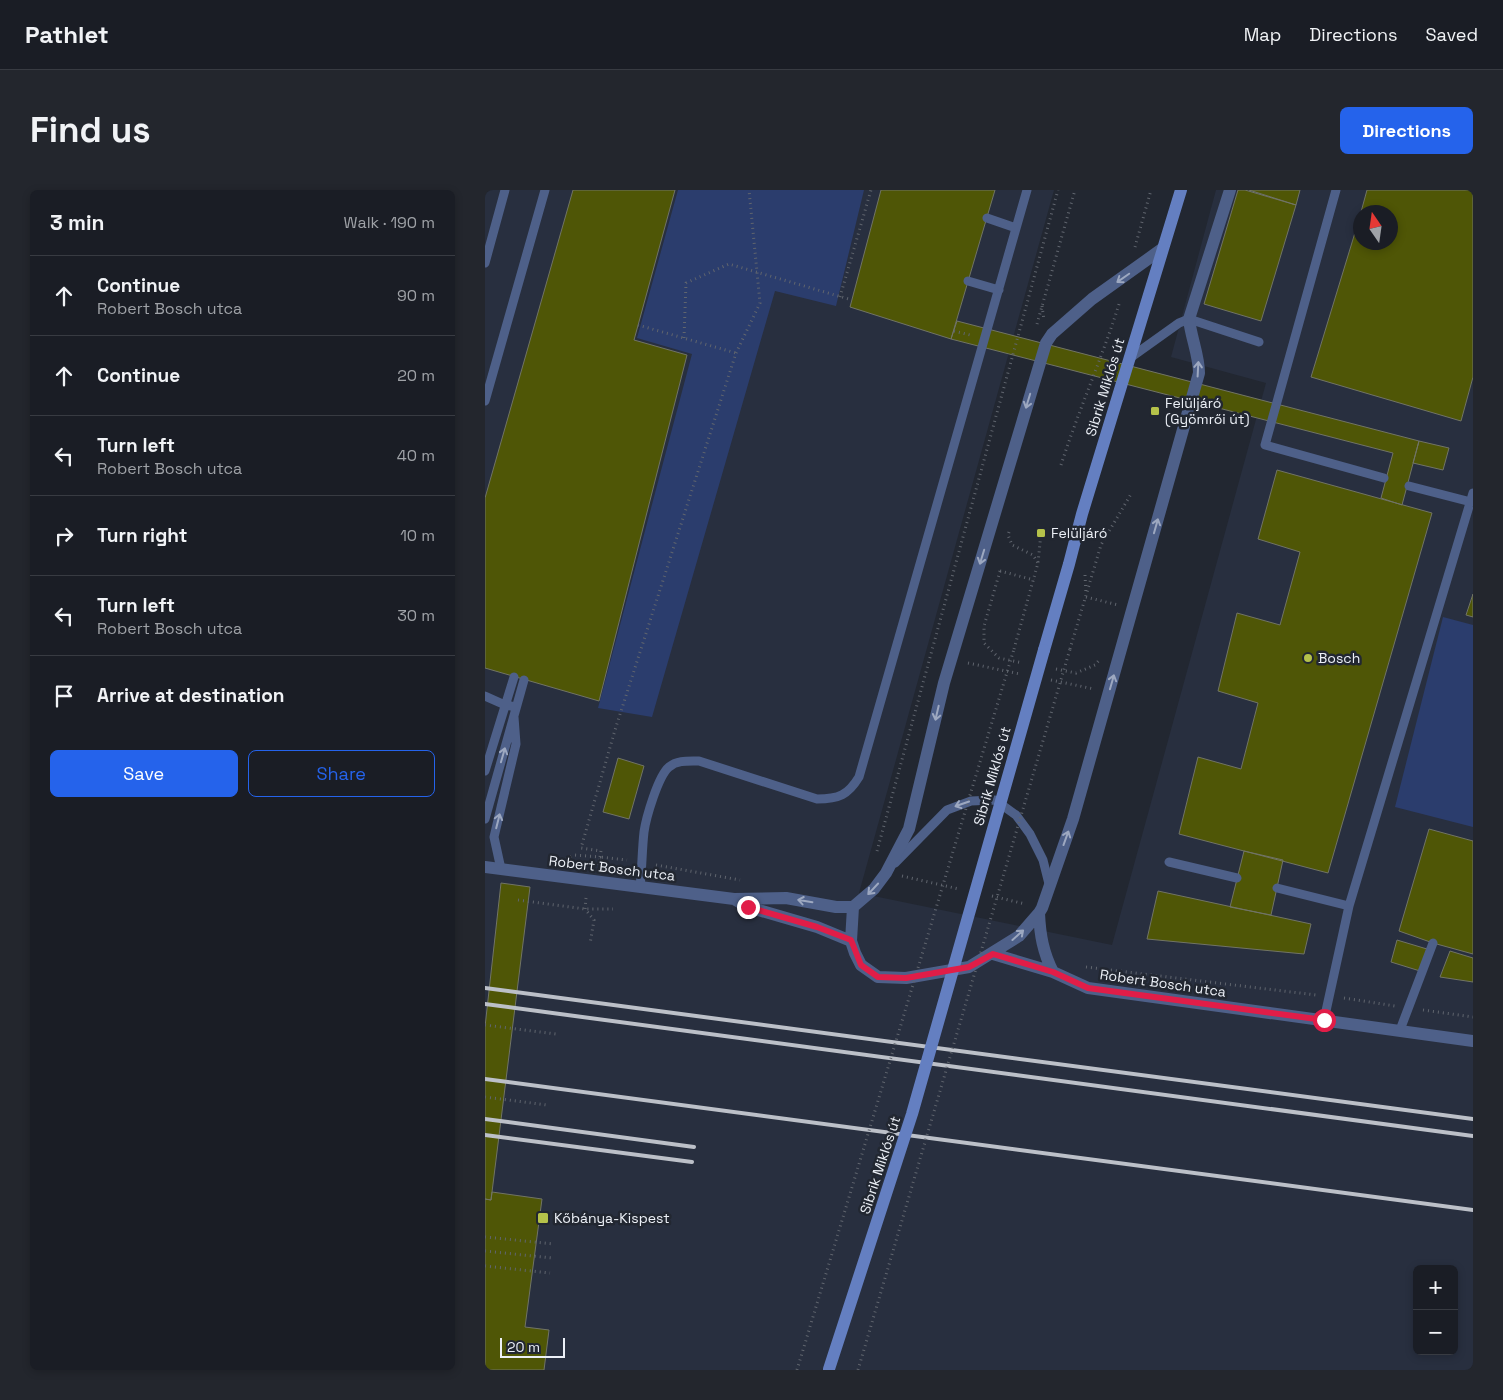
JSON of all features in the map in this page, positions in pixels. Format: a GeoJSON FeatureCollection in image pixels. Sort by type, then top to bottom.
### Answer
{"type":"FeatureCollection","features":[{"type":"Feature","properties":{"kind":"main road","name":"Sibrik Miklós út"},"geometry":{"type":"LineString","coordinates":[[829,1370],[912,1114],[1082,514],[1181,190]]}},
{"type":"Feature","properties":{"kind":"street"},"geometry":{"type":"LineString","coordinates":[[1162,249],[1092,299],[1052,334],[1046,343],[944,683],[909,829],[886,872],[874,889],[853,907],[851,940],[861,965],[878,977],[906,978],[969,967],[993,954],[1019,936],[1040,910],[1073,819],[1199,373],[1199,363],[1191,335],[1189,319],[1230,190]]}},
{"type":"Feature","properties":{"kind":"street","name":"Robert Bosch utca"},"geometry":{"type":"LineString","coordinates":[[485,867],[734,899],[785,898],[836,907],[853,907]]}},
{"type":"Feature","properties":{"kind":"street","name":"Robert Bosch utca"},"geometry":{"type":"LineString","coordinates":[[734,899],[748,907],[817,927],[851,940]]}},
{"type":"Feature","properties":{"kind":"street"},"geometry":{"type":"LineString","coordinates":[[1040,910],[1041,940],[1045,957],[1053,972]]}},
{"type":"Feature","properties":{"kind":"street","name":"Robert Bosch utca"},"geometry":{"type":"LineString","coordinates":[[993,954],[1053,972],[1088,988],[1473,1041]]}},
{"type":"Feature","properties":{"kind":"lane"},"geometry":{"type":"LineString","coordinates":[[485,263],[505,190]]}},
{"type":"Feature","properties":{"kind":"lane"},"geometry":{"type":"LineString","coordinates":[[485,401],[545,190]]}},
{"type":"Feature","properties":{"kind":"lane"},"geometry":{"type":"LineString","coordinates":[[641,887],[644,831],[657,787],[669,766],[682,761],[699,761],[817,799],[841,796],[856,783],[1027,190]]}},
{"type":"Feature","properties":{"kind":"lane"},"geometry":{"type":"LineString","coordinates":[[1336,190],[1265,445],[1384,478]]}},
{"type":"Feature","properties":{"kind":"lane"},"geometry":{"type":"LineString","coordinates":[[987,218],[1016,228]]}},
{"type":"Feature","properties":{"kind":"lane"},"geometry":{"type":"LineString","coordinates":[[968,281],[999,290]]}},
{"type":"Feature","properties":{"kind":"lane"},"geometry":{"type":"LineString","coordinates":[[1130,358],[1179,323],[1189,319],[1259,342]]}},
{"type":"Feature","properties":{"kind":"lane"},"geometry":{"type":"LineString","coordinates":[[1324,1020],[1349,906],[1472,498],[1409,486]]}},
{"type":"Feature","properties":{"kind":"lane"},"geometry":{"type":"LineString","coordinates":[[485,771],[514,677]]}},
{"type":"Feature","properties":{"kind":"lane"},"geometry":{"type":"LineString","coordinates":[[485,819],[524,680]]}},
{"type":"Feature","properties":{"kind":"lane"},"geometry":{"type":"LineString","coordinates":[[485,696],[505,705],[516,707]]}},
{"type":"Feature","properties":{"kind":"lane"},"geometry":{"type":"LineString","coordinates":[[501,869],[494,837],[516,744],[514,717]]}},
{"type":"Feature","properties":{"kind":"lane"},"geometry":{"type":"LineString","coordinates":[[886,872],[947,810],[971,801],[995,800],[1016,816],[1030,834],[1043,860],[1049,884]]}},
{"type":"Feature","properties":{"kind":"lane"},"geometry":{"type":"LineString","coordinates":[[1169,862],[1237,878]]}},
{"type":"Feature","properties":{"kind":"lane"},"geometry":{"type":"LineString","coordinates":[[1277,888],[1349,906]]}},
{"type":"Feature","properties":{"kind":"lane"},"geometry":{"type":"LineString","coordinates":[[1400,1030],[1433,943]]}},
{"type":"Feature","properties":{"kind":"path"},"geometry":{"type":"LineString","coordinates":[[597,881],[601,851],[581,848],[615,730],[736,353],[760,304],[749,190]]}},
{"type":"Feature","properties":{"kind":"path"},"geometry":{"type":"LineString","coordinates":[[840,297],[871,190]]}},
{"type":"Feature","properties":{"kind":"path"},"geometry":{"type":"LineString","coordinates":[[877,851],[1058,190]]}},
{"type":"Feature","properties":{"kind":"path"},"geometry":{"type":"LineString","coordinates":[[1042,304],[1075,190]]}},
{"type":"Feature","properties":{"kind":"path"},"geometry":{"type":"LineString","coordinates":[[1061,465],[1075,423],[1106,344],[1151,190]]}},
{"type":"Feature","properties":{"kind":"path"},"geometry":{"type":"LineString","coordinates":[[684,338],[686,283],[729,264],[851,300]]}},
{"type":"Feature","properties":{"kind":"path"},"geometry":{"type":"LineString","coordinates":[[638,325],[736,353]]}},
{"type":"Feature","properties":{"kind":"path"},"geometry":{"type":"LineString","coordinates":[[858,1370],[1101,545],[1131,494]]}},
{"type":"Feature","properties":{"kind":"path"},"geometry":{"type":"LineString","coordinates":[[797,1370],[1014,649],[1038,564],[1041,533]]}},
{"type":"Feature","properties":{"kind":"path"},"geometry":{"type":"LineString","coordinates":[[1000,572],[1033,580]]}},
{"type":"Feature","properties":{"kind":"path"},"geometry":{"type":"LineString","coordinates":[[1086,597],[1123,606]]}},
{"type":"Feature","properties":{"kind":"path"},"geometry":{"type":"LineString","coordinates":[[600,857],[642,862],[749,882]]}},
{"type":"Feature","properties":{"kind":"path"},"geometry":{"type":"LineString","coordinates":[[886,872],[968,891]]}},
{"type":"Feature","properties":{"kind":"path"},"geometry":{"type":"LineString","coordinates":[[587,893],[585,909],[594,920],[591,944]]}},
{"type":"Feature","properties":{"kind":"path"},"geometry":{"type":"LineString","coordinates":[[987,895],[1040,910]]}},
{"type":"Feature","properties":{"kind":"path"},"geometry":{"type":"LineString","coordinates":[[518,900],[585,909],[613,909]]}},
{"type":"Feature","properties":{"kind":"path"},"geometry":{"type":"LineString","coordinates":[[1077,965],[1473,1016]]}},
{"type":"Feature","properties":{"kind":"path"},"geometry":{"type":"LineString","coordinates":[[485,1025],[556,1034]]}},
{"type":"Feature","properties":{"kind":"path"},"geometry":{"type":"LineString","coordinates":[[485,1097],[547,1105]]}},
{"type":"Feature","properties":{"kind":"path"},"geometry":{"type":"LineString","coordinates":[[485,1237],[554,1244]]}},
{"type":"Feature","properties":{"kind":"path"},"geometry":{"type":"LineString","coordinates":[[485,1250],[552,1258]]}},
{"type":"Feature","properties":{"kind":"path"},"geometry":{"type":"LineString","coordinates":[[485,1266],[550,1273]]}},
{"type":"Feature","properties":{"kind":"shaded area"},"geometry":{"type":"Polygon","coordinates":[[[485,190],[1054,190],[859,893],[1112,945],[1266,383],[1171,357],[1216,190],[1473,190],[1473,1370],[485,1370],[485,190]]]}},
{"type":"Feature","properties":{"kind":"shaded area"},"geometry":{"type":"Polygon","coordinates":[[[678,190],[864,190],[836,306],[775,291],[652,717],[598,708],[692,354],[637,338],[678,190]]]}},
{"type":"Feature","properties":{"kind":"shaded area"},"geometry":{"type":"Polygon","coordinates":[[[1443,617],[1473,625],[1473,827],[1395,807],[1443,617]]]}},
{"type":"Feature","properties":{"kind":"building"},"geometry":{"type":"Polygon","coordinates":[[[573,190],[675,190],[634,340],[687,355],[599,701],[485,668],[485,498],[573,190]]]}},
{"type":"Feature","properties":{"kind":"building"},"geometry":{"type":"Polygon","coordinates":[[[881,190],[995,190],[951,339],[850,307],[881,190]]]}},
{"type":"Feature","properties":{"kind":"building"},"geometry":{"type":"Polygon","coordinates":[[[1238,190],[1245,190],[1296,205],[1261,321],[1204,304],[1238,190]]]}},
{"type":"Feature","properties":{"kind":"building"},"geometry":{"type":"Polygon","coordinates":[[[1249,190],[1300,190],[1296,205],[1249,190]]]}},
{"type":"Feature","properties":{"kind":"building"},"geometry":{"type":"Polygon","coordinates":[[[1367,190],[1473,190],[1473,377],[1461,421],[1311,377],[1353,239],[1353,250],[1398,250],[1398,205],[1363,205],[1367,190]]]}},
{"type":"Feature","properties":{"kind":"building"},"geometry":{"type":"Polygon","coordinates":[[[957,321],[1419,441],[1402,505],[1381,498],[1393,453],[951,339],[957,321]]]}},
{"type":"Feature","properties":{"kind":"building"},"geometry":{"type":"Polygon","coordinates":[[[1419,441],[1449,448],[1443,470],[1413,463],[1419,441]]]}},
{"type":"Feature","properties":{"kind":"building","name":"Bosch"},"geometry":{"type":"Polygon","coordinates":[[[1277,470],[1432,513],[1328,873],[1179,834],[1198,757],[1241,769],[1258,703],[1218,691],[1237,613],[1280,625],[1300,552],[1258,539],[1277,470]]]}},
{"type":"Feature","properties":{"kind":"building"},"geometry":{"type":"Polygon","coordinates":[[[1473,594],[1473,617],[1466,615],[1473,594]]]}},
{"type":"Feature","properties":{"kind":"building"},"geometry":{"type":"Polygon","coordinates":[[[618,758],[644,766],[629,819],[603,812],[618,758]]]}},
{"type":"Feature","properties":{"kind":"building"},"geometry":{"type":"Polygon","coordinates":[[[1429,829],[1473,841],[1473,954],[1399,931],[1429,829]]]}},
{"type":"Feature","properties":{"kind":"building"},"geometry":{"type":"Polygon","coordinates":[[[1244,851],[1283,860],[1271,915],[1230,907],[1244,851]]]}},
{"type":"Feature","properties":{"kind":"building"},"geometry":{"type":"Polygon","coordinates":[[[501,883],[530,887],[491,1200],[485,1199],[485,1027],[501,883]]]}},
{"type":"Feature","properties":{"kind":"building"},"geometry":{"type":"Polygon","coordinates":[[[1158,891],[1311,924],[1304,954],[1147,939],[1158,891]]]}},
{"type":"Feature","properties":{"kind":"building"},"geometry":{"type":"Polygon","coordinates":[[[1397,940],[1427,949],[1420,971],[1391,962],[1397,940]]]}},
{"type":"Feature","properties":{"kind":"building"},"geometry":{"type":"Polygon","coordinates":[[[1450,951],[1473,958],[1473,982],[1440,977],[1450,951]]]}},
{"type":"Feature","properties":{"kind":"building"},"geometry":{"type":"Polygon","coordinates":[[[492,1192],[542,1199],[525,1327],[549,1330],[544,1370],[485,1370],[485,1199],[491,1200],[492,1192]]]}},
{"type":"Feature","properties":{"kind":"railway"},"geometry":{"type":"LineString","coordinates":[[485,988],[1473,1119]]}},
{"type":"Feature","properties":{"kind":"railway"},"geometry":{"type":"LineString","coordinates":[[485,1004],[1473,1136]]}},
{"type":"Feature","properties":{"kind":"railway"},"geometry":{"type":"LineString","coordinates":[[485,1079],[1473,1210]]}},
{"type":"Feature","properties":{"kind":"railway"},"geometry":{"type":"LineString","coordinates":[[485,1119],[694,1147]]}},
{"type":"Feature","properties":{"kind":"railway"},"geometry":{"type":"LineString","coordinates":[[485,1135],[692,1162]]}},
{"type":"Feature","properties":{"kind":"place","name":"Felüljáró (Gyömrői út)"},"geometry":{"type":"Point","coordinates":[1155,411]}},
{"type":"Feature","properties":{"kind":"place","name":"Felüljáró"},"geometry":{"type":"Point","coordinates":[1041,533]}},
{"type":"Feature","properties":{"kind":"place","name":"Bosch"},"geometry":{"type":"Point","coordinates":[1308,658]}},
{"type":"Feature","properties":{"kind":"place","name":"Kőbánya-Kispest"},"geometry":{"type":"Point","coordinates":[543,1218]}},
{"type":"Feature","properties":{"kind":"route"},"geometry":{"type":"LineString","coordinates":[[748,907],[817,927],[851,940],[861,965],[878,977],[906,978],[969,967],[993,954],[1053,972],[1088,988],[1324,1020]]}}]}
